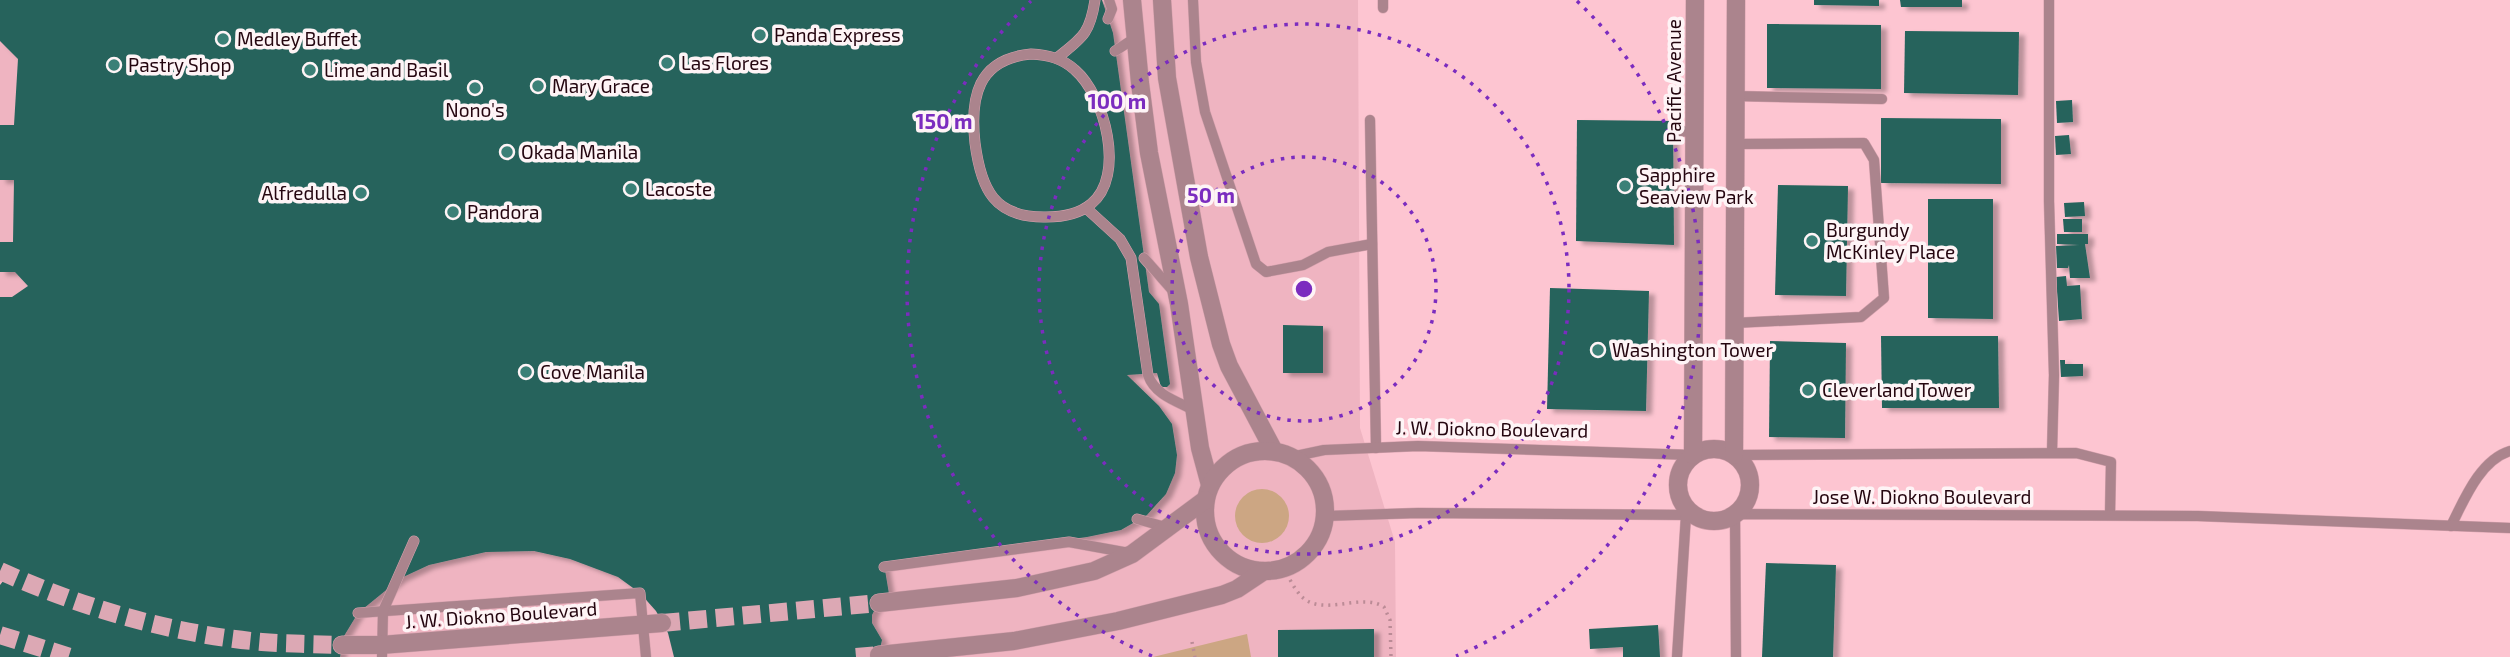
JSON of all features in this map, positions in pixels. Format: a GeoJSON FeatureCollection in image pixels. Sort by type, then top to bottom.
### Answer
{"type":"FeatureCollection","features":[{"type":"Feature","properties":{"kind":"street"},"geometry":{"type":"LineString","coordinates":[[879,603],[1039,584],[1094,571],[1132,554],[1169,528],[1208,493],[1219,472],[1230,461],[1258,450],[1282,454],[1303,464],[1313,475],[1324,502],[1322,528],[1304,557],[1283,568],[1264,571],[1241,566],[1222,553],[1209,534],[1206,523],[1208,493],[1178,296],[1149,153],[1132,0]]}},
{"type":"Feature","properties":{"kind":"street"},"geometry":{"type":"LineString","coordinates":[[1162,0],[1167,78],[1202,271],[1229,366],[1282,454]]}},
{"type":"Feature","properties":{"kind":"street","name":"Pacific Avenue"},"geometry":{"type":"LineString","coordinates":[[1693,455],[1695,0]]}},
{"type":"Feature","properties":{"kind":"street"},"geometry":{"type":"LineString","coordinates":[[1734,455],[1736,0]]}},
{"type":"Feature","properties":{"kind":"street"},"geometry":{"type":"LineString","coordinates":[[1718,449],[1734,455],[1748,473],[1750,484],[1743,506],[1735,514],[1714,521],[1690,515],[1679,497],[1677,485],[1685,463],[1701,451],[1718,449]]}},
{"type":"Feature","properties":{"kind":"street"},"geometry":{"type":"LineString","coordinates":[[879,655],[1014,641],[1118,621],[1222,595],[1237,589],[1264,571]]}},
{"type":"Feature","properties":{"kind":"street","name":"J. W. Diokno Boulevard"},"geometry":{"type":"LineString","coordinates":[[342,645],[382,651],[662,623]]}},
{"type":"Feature","properties":{"kind":"lane"},"geometry":{"type":"LineString","coordinates":[[1057,58],[1081,39],[1090,24],[1094,0]]}},
{"type":"Feature","properties":{"kind":"lane"},"geometry":{"type":"LineString","coordinates":[[1108,19],[1112,9],[1109,0]]}},
{"type":"Feature","properties":{"kind":"lane"},"geometry":{"type":"LineString","coordinates":[[1194,0],[1196,62],[1205,112],[1256,264],[1266,272],[1280,271],[1303,265],[1328,252],[1372,244]]}},
{"type":"Feature","properties":{"kind":"lane"},"geometry":{"type":"LineString","coordinates":[[2049,0],[2049,201],[2054,375],[2052,452]]}},
{"type":"Feature","properties":{"kind":"lane"},"geometry":{"type":"LineString","coordinates":[[1115,51],[1135,38]]}},
{"type":"Feature","properties":{"kind":"lane"},"geometry":{"type":"LineString","coordinates":[[1021,55],[1057,58],[1085,79],[1093,94],[1107,142],[1109,175],[1103,190],[1086,208],[1076,213],[1056,217],[1020,215],[994,200],[981,179],[973,106],[983,80],[1000,63],[1021,55]]}},
{"type":"Feature","properties":{"kind":"lane"},"geometry":{"type":"LineString","coordinates":[[1735,96],[1882,99]]}},
{"type":"Feature","properties":{"kind":"lane"},"geometry":{"type":"LineString","coordinates":[[1370,120],[1377,448]]}},
{"type":"Feature","properties":{"kind":"lane"},"geometry":{"type":"LineString","coordinates":[[1673,131],[1695,132]]}},
{"type":"Feature","properties":{"kind":"lane"},"geometry":{"type":"LineString","coordinates":[[1734,323],[1861,317],[1884,298],[1874,160],[1864,142],[1735,144]]}},
{"type":"Feature","properties":{"kind":"lane"},"geometry":{"type":"LineString","coordinates":[[1086,208],[1120,239],[1131,258],[1147,374],[1151,384],[1160,393],[1194,410]]}},
{"type":"Feature","properties":{"kind":"lane"},"geometry":{"type":"LineString","coordinates":[[1144,258],[1178,296]]}},
{"type":"Feature","properties":{"kind":"lane","name":"J. W. Diokno Boulevard"},"geometry":{"type":"LineString","coordinates":[[1282,454],[1418,446],[1693,455]]}},
{"type":"Feature","properties":{"kind":"lane"},"geometry":{"type":"LineString","coordinates":[[2451,526],[2472,485],[2489,464],[2510,451]]}},
{"type":"Feature","properties":{"kind":"lane"},"geometry":{"type":"LineString","coordinates":[[1734,455],[2076,453],[2111,462],[2110,514]]}},
{"type":"Feature","properties":{"kind":"lane"},"geometry":{"type":"LineString","coordinates":[[1325,516],[1418,513],[1690,515],[1677,657]]}},
{"type":"Feature","properties":{"kind":"lane"},"geometry":{"type":"LineString","coordinates":[[1735,514],[1736,657]]}},
{"type":"Feature","properties":{"kind":"lane","name":"Jose W. Diokno Boulevard"},"geometry":{"type":"LineString","coordinates":[[1735,514],[2110,514],[2510,528]]}},
{"type":"Feature","properties":{"kind":"lane"},"geometry":{"type":"LineString","coordinates":[[1137,519],[1169,528]]}},
{"type":"Feature","properties":{"kind":"lane"},"geometry":{"type":"LineString","coordinates":[[382,651],[383,611],[414,541]]}},
{"type":"Feature","properties":{"kind":"lane"},"geometry":{"type":"LineString","coordinates":[[889,565],[1069,542],[1132,554]]}},
{"type":"Feature","properties":{"kind":"lane"},"geometry":{"type":"LineString","coordinates":[[358,613],[640,593],[646,657]]}},
{"type":"Feature","properties":{"kind":"path"},"geometry":{"type":"LineString","coordinates":[[1283,568],[1303,598],[1313,603],[1371,602],[1384,607],[1390,620],[1391,657]]}},
{"type":"Feature","properties":{"kind":"path"},"geometry":{"type":"LineString","coordinates":[[1192,642],[1195,657]]}},
{"type":"Feature","properties":{"kind":"shaded area","name":"Okada Manila"},"geometry":{"type":"Polygon","coordinates":[[[0,0],[1358,0],[1360,428],[1395,542],[1396,657],[0,657],[0,0]]]}},
{"type":"Feature","properties":{"kind":"shaded area"},"geometry":{"type":"Polygon","coordinates":[[[1262,489],[1281,497],[1289,516],[1281,535],[1262,543],[1243,535],[1235,516],[1243,497],[1262,489]]]}},
{"type":"Feature","properties":{"kind":"shaded area"},"geometry":{"type":"Polygon","coordinates":[[[1247,634],[1251,657],[1153,657],[1247,634]]]}},
{"type":"Feature","properties":{"kind":"building","name":"Okada Manila"},"geometry":{"type":"Polygon","coordinates":[[[0,0],[1102,0],[1113,33],[1149,292],[1159,304],[1170,384],[1161,387],[1157,373],[1127,375],[1159,406],[1172,424],[1177,455],[1175,473],[1166,494],[1147,515],[1121,530],[1087,537],[884,564],[889,594],[877,605],[872,615],[872,623],[882,640],[878,657],[674,657],[668,633],[656,611],[640,593],[618,577],[570,559],[534,551],[486,552],[429,565],[401,578],[358,613],[344,636],[340,657],[0,657],[0,585],[4,580],[0,571],[0,297],[12,297],[28,286],[15,272],[0,272],[0,242],[13,242],[14,180],[0,180],[0,125],[14,125],[18,59],[0,41],[0,0]]]}},
{"type":"Feature","properties":{"kind":"building"},"geometry":{"type":"Polygon","coordinates":[[[1814,0],[1879,0],[1879,6],[1814,5],[1814,0]]]}},
{"type":"Feature","properties":{"kind":"building"},"geometry":{"type":"Polygon","coordinates":[[[1900,0],[1962,0],[1962,7],[1901,7],[1900,0]]]}},
{"type":"Feature","properties":{"kind":"building"},"geometry":{"type":"Polygon","coordinates":[[[1767,24],[1881,25],[1881,89],[1767,88],[1767,24]]]}},
{"type":"Feature","properties":{"kind":"building"},"geometry":{"type":"Polygon","coordinates":[[[1905,31],[2019,32],[2018,95],[1904,93],[1905,31]]]}},
{"type":"Feature","properties":{"kind":"building"},"geometry":{"type":"Polygon","coordinates":[[[2072,100],[2073,122],[2057,123],[2056,101],[2072,100]]]}},
{"type":"Feature","properties":{"kind":"building"},"geometry":{"type":"Polygon","coordinates":[[[1881,118],[2001,119],[2001,184],[1881,183],[1881,118]]]}},
{"type":"Feature","properties":{"kind":"building","name":"Sapphire Seaview Park"},"geometry":{"type":"Polygon","coordinates":[[[1577,120],[1673,121],[1674,245],[1576,241],[1577,120]]]}},
{"type":"Feature","properties":{"kind":"building"},"geometry":{"type":"Polygon","coordinates":[[[2069,135],[2071,154],[2056,155],[2055,136],[2069,135]]]}},
{"type":"Feature","properties":{"kind":"building","name":"Burgundy McKinley Place"},"geometry":{"type":"Polygon","coordinates":[[[1778,185],[1848,186],[1846,296],[1775,295],[1778,185]]]}},
{"type":"Feature","properties":{"kind":"building"},"geometry":{"type":"Polygon","coordinates":[[[1928,199],[1993,199],[1993,319],[1928,318],[1928,199]]]}},
{"type":"Feature","properties":{"kind":"building"},"geometry":{"type":"Polygon","coordinates":[[[2084,202],[2085,216],[2065,217],[2064,203],[2084,202]]]}},
{"type":"Feature","properties":{"kind":"building"},"geometry":{"type":"Polygon","coordinates":[[[2063,219],[2082,219],[2082,232],[2064,232],[2063,219]]]}},
{"type":"Feature","properties":{"kind":"building"},"geometry":{"type":"Polygon","coordinates":[[[2057,234],[2088,234],[2088,244],[2085,244],[2090,278],[2070,278],[2069,265],[2068,268],[2057,268],[2056,246],[2079,245],[2057,244],[2057,234]]]}},
{"type":"Feature","properties":{"kind":"building"},"geometry":{"type":"Polygon","coordinates":[[[2066,276],[2067,286],[2080,285],[2082,319],[2059,321],[2056,277],[2066,276]]]}},
{"type":"Feature","properties":{"kind":"building","name":"Washington Tower"},"geometry":{"type":"Polygon","coordinates":[[[1550,288],[1649,291],[1646,411],[1547,409],[1550,288]]]}},
{"type":"Feature","properties":{"kind":"building"},"geometry":{"type":"Polygon","coordinates":[[[1283,325],[1323,326],[1323,373],[1283,373],[1283,325]]]}},
{"type":"Feature","properties":{"kind":"building"},"geometry":{"type":"Polygon","coordinates":[[[1881,336],[1998,336],[1999,408],[1882,408],[1881,336]]]}},
{"type":"Feature","properties":{"kind":"building","name":"Cleverland Tower"},"geometry":{"type":"Polygon","coordinates":[[[1770,341],[1846,343],[1845,438],[1769,437],[1770,341]]]}},
{"type":"Feature","properties":{"kind":"building"},"geometry":{"type":"Polygon","coordinates":[[[2060,360],[2065,360],[2065,364],[2083,364],[2083,376],[2061,377],[2060,360]]]}},
{"type":"Feature","properties":{"kind":"building"},"geometry":{"type":"Polygon","coordinates":[[[1766,563],[1836,565],[1833,657],[1762,657],[1766,563]]]}},
{"type":"Feature","properties":{"kind":"building"},"geometry":{"type":"Polygon","coordinates":[[[1658,625],[1660,657],[1623,657],[1623,647],[1590,649],[1589,629],[1658,625]]]}},
{"type":"Feature","properties":{"kind":"building"},"geometry":{"type":"Polygon","coordinates":[[[1374,629],[1374,657],[1278,657],[1278,630],[1374,629]]]}},
{"type":"Feature","properties":{"kind":"tunnel"},"geometry":{"type":"LineString","coordinates":[[0,571],[95,608],[161,626],[262,642],[342,645]]}},
{"type":"Feature","properties":{"kind":"tunnel"},"geometry":{"type":"LineString","coordinates":[[662,623],[879,603]]}},
{"type":"Feature","properties":{"kind":"tunnel"},"geometry":{"type":"LineString","coordinates":[[0,635],[70,657]]}},
{"type":"Feature","properties":{"kind":"tunnel"},"geometry":{"type":"LineString","coordinates":[[856,657],[879,655]]}},
{"type":"Feature","properties":{"kind":"place","name":"Panda Express"},"geometry":{"type":"Point","coordinates":[760,35]}},
{"type":"Feature","properties":{"kind":"place","name":"Medley Buffet"},"geometry":{"type":"Point","coordinates":[223,39]}},
{"type":"Feature","properties":{"kind":"place","name":"Las Flores"},"geometry":{"type":"Point","coordinates":[667,63]}},
{"type":"Feature","properties":{"kind":"place","name":"Pastry Shop"},"geometry":{"type":"Point","coordinates":[114,65]}},
{"type":"Feature","properties":{"kind":"place","name":"Lime and Basil"},"geometry":{"type":"Point","coordinates":[310,70]}},
{"type":"Feature","properties":{"kind":"place","name":"Mary Grace"},"geometry":{"type":"Point","coordinates":[538,86]}},
{"type":"Feature","properties":{"kind":"place","name":"Nono's"},"geometry":{"type":"Point","coordinates":[475,88]}},
{"type":"Feature","properties":{"kind":"place","name":"Okada Manila"},"geometry":{"type":"Point","coordinates":[507,152]}},
{"type":"Feature","properties":{"kind":"place","name":"Sapphire Seaview Park"},"geometry":{"type":"Point","coordinates":[1625,186]}},
{"type":"Feature","properties":{"kind":"place","name":"Lacoste"},"geometry":{"type":"Point","coordinates":[631,189]}},
{"type":"Feature","properties":{"kind":"place","name":"Alfredulla"},"geometry":{"type":"Point","coordinates":[361,193]}},
{"type":"Feature","properties":{"kind":"place","name":"Pandora"},"geometry":{"type":"Point","coordinates":[453,212]}},
{"type":"Feature","properties":{"kind":"place","name":"Burgundy McKinley Place"},"geometry":{"type":"Point","coordinates":[1812,241]}},
{"type":"Feature","properties":{"kind":"place","name":"Washington Tower"},"geometry":{"type":"Point","coordinates":[1598,350]}},
{"type":"Feature","properties":{"kind":"place","name":"Cove Manila"},"geometry":{"type":"Point","coordinates":[526,372]}},
{"type":"Feature","properties":{"kind":"place","name":"Cleverland Tower"},"geometry":{"type":"Point","coordinates":[1808,390]}}]}
